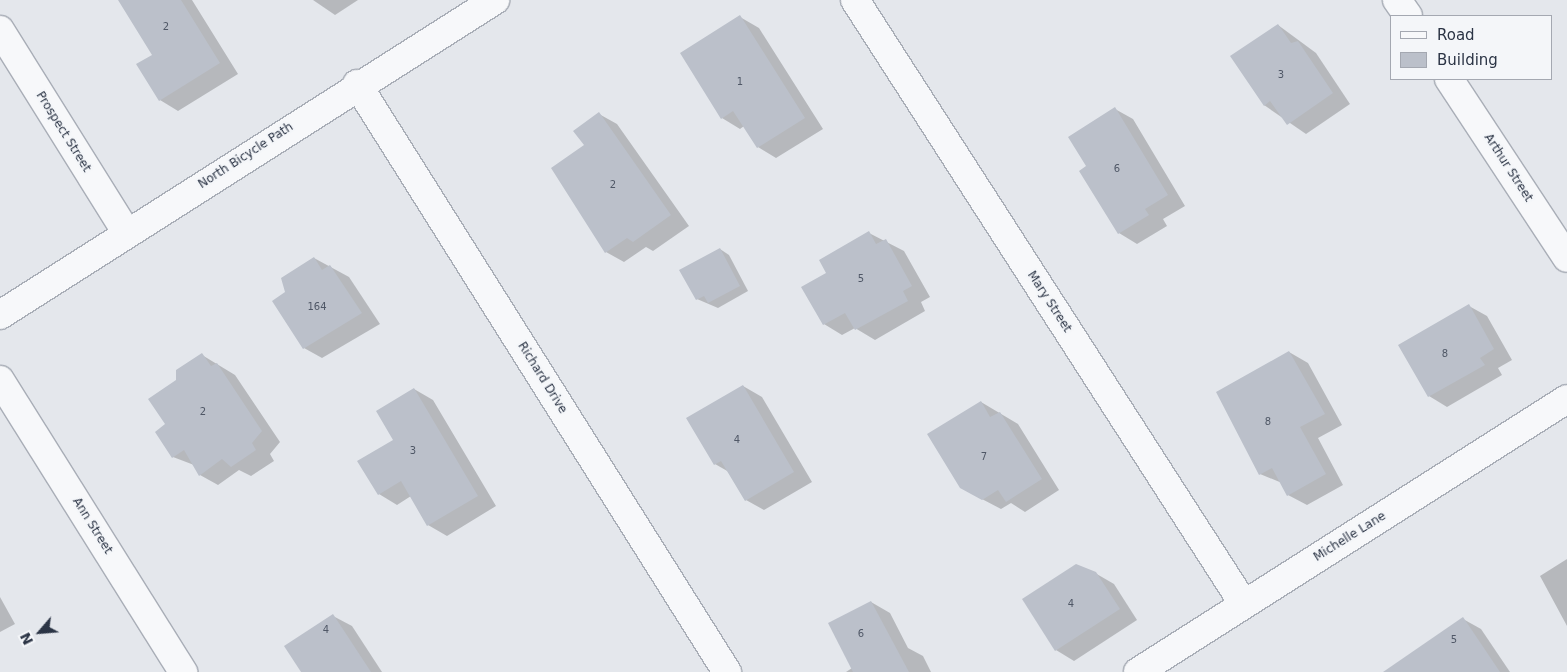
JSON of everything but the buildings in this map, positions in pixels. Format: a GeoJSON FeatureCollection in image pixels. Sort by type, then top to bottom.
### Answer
{"type":"FeatureCollection","features":[{"type":"Feature","properties":{"kind":"street","name":"North Bicycle Path"},"geometry":{"type":"LineString","coordinates":[[0,315],[357,84],[495,0]]}},
{"type":"Feature","properties":{"kind":"street","name":"Mary Street"},"geometry":{"type":"LineString","coordinates":[[855,0],[1243,604]]}},
{"type":"Feature","properties":{"kind":"street"},"geometry":{"type":"LineString","coordinates":[[1397,0],[1407,15]]}},
{"type":"Feature","properties":{"kind":"street","name":"Prospect Street"},"geometry":{"type":"LineString","coordinates":[[0,30],[127,233]]}},
{"type":"Feature","properties":{"kind":"street","name":"Arthur Street"},"geometry":{"type":"LineString","coordinates":[[1450,80],[1567,258]]}},
{"type":"Feature","properties":{"kind":"street","name":"Richard Drive"},"geometry":{"type":"LineString","coordinates":[[357,84],[727,672]]}},
{"type":"Feature","properties":{"kind":"street","name":"Ann Street"},"geometry":{"type":"LineString","coordinates":[[0,380],[184,672]]}},
{"type":"Feature","properties":{"kind":"street","name":"Michelle Lane"},"geometry":{"type":"LineString","coordinates":[[1138,672],[1565,402]]}}]}
